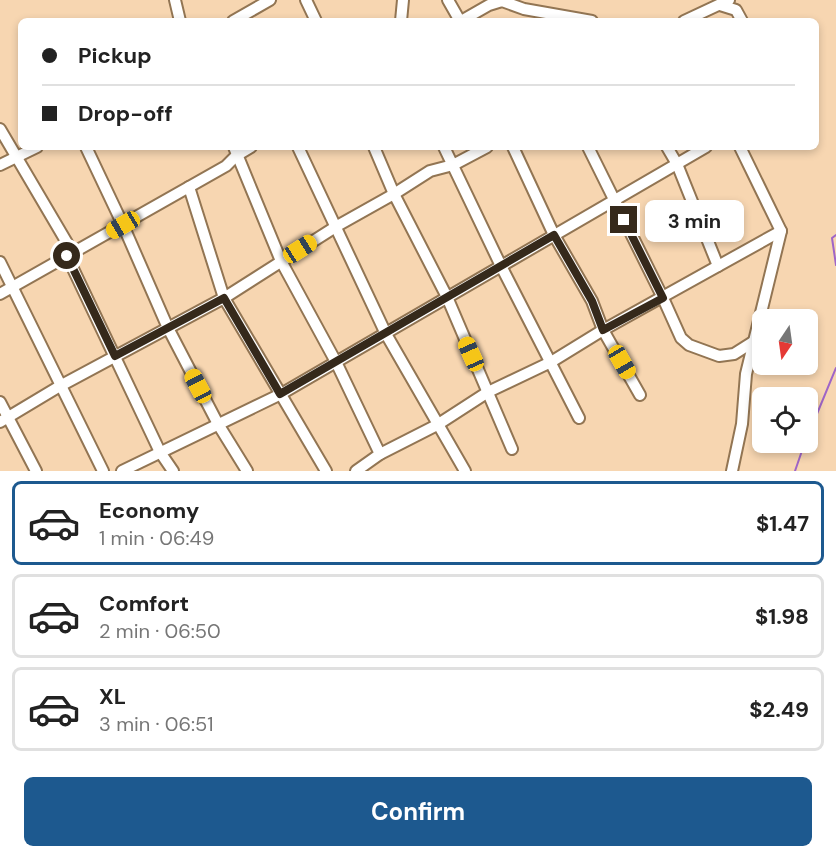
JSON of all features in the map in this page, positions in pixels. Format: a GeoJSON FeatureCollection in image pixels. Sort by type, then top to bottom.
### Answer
{"type":"FeatureCollection","features":[{"type":"Feature","properties":{"kind":"street"},"geometry":{"type":"LineString","coordinates":[[175,0],[179,18]]}},
{"type":"Feature","properties":{"kind":"street"},"geometry":{"type":"LineString","coordinates":[[237,18],[270,0]]}},
{"type":"Feature","properties":{"kind":"street"},"geometry":{"type":"LineString","coordinates":[[306,0],[315,18]]}},
{"type":"Feature","properties":{"kind":"street"},"geometry":{"type":"LineString","coordinates":[[401,18],[403,0]]}},
{"type":"Feature","properties":{"kind":"street"},"geometry":{"type":"LineString","coordinates":[[448,0],[459,18]]}},
{"type":"Feature","properties":{"kind":"street"},"geometry":{"type":"LineString","coordinates":[[466,18],[502,0],[524,9],[575,18]]}},
{"type":"Feature","properties":{"kind":"street"},"geometry":{"type":"LineString","coordinates":[[691,18],[725,3],[736,10],[740,18]]}},
{"type":"Feature","properties":{"kind":"street"},"geometry":{"type":"LineString","coordinates":[[524,9],[528,18]]}},
{"type":"Feature","properties":{"kind":"street"},"geometry":{"type":"LineString","coordinates":[[0,129],[70,254],[160,452],[173,471]]}},
{"type":"Feature","properties":{"kind":"street"},"geometry":{"type":"LineString","coordinates":[[0,165],[30,150]]}},
{"type":"Feature","properties":{"kind":"street"},"geometry":{"type":"LineString","coordinates":[[87,150],[168,328],[218,424],[247,471]]}},
{"type":"Feature","properties":{"kind":"street"},"geometry":{"type":"LineString","coordinates":[[299,150],[387,334],[465,471]]}},
{"type":"Feature","properties":{"kind":"street"},"geometry":{"type":"LineString","coordinates":[[375,150],[394,194],[447,297],[512,448]]}},
{"type":"Feature","properties":{"kind":"street"},"geometry":{"type":"LineString","coordinates":[[446,150],[501,266],[579,418]]}},
{"type":"Feature","properties":{"kind":"street"},"geometry":{"type":"LineString","coordinates":[[4,420],[60,386],[224,298],[337,226],[430,171],[453,165],[480,150]]}},
{"type":"Feature","properties":{"kind":"street"},"geometry":{"type":"LineString","coordinates":[[514,150],[554,235],[592,301],[603,330],[640,395]]}},
{"type":"Feature","properties":{"kind":"street"},"geometry":{"type":"LineString","coordinates":[[589,150],[681,338],[689,345],[718,356],[734,354],[752,343]]}},
{"type":"Feature","properties":{"kind":"street"},"geometry":{"type":"LineString","coordinates":[[669,150],[677,164],[718,266]]}},
{"type":"Feature","properties":{"kind":"street"},"geometry":{"type":"LineString","coordinates":[[122,471],[280,394],[701,150]]}},
{"type":"Feature","properties":{"kind":"street"},"geometry":{"type":"LineString","coordinates":[[741,150],[781,231],[761,309]]}},
{"type":"Feature","properties":{"kind":"street"},"geometry":{"type":"LineString","coordinates":[[0,294],[226,166],[235,151]]}},
{"type":"Feature","properties":{"kind":"street"},"geometry":{"type":"LineString","coordinates":[[235,151],[281,261],[336,362],[380,454]]}},
{"type":"Feature","properties":{"kind":"street"},"geometry":{"type":"LineString","coordinates":[[189,187],[224,298],[326,471]]}},
{"type":"Feature","properties":{"kind":"street"},"geometry":{"type":"LineString","coordinates":[[356,471],[380,454],[438,425],[488,392],[551,362],[603,330],[781,231]]}},
{"type":"Feature","properties":{"kind":"street"},"geometry":{"type":"LineString","coordinates":[[0,262],[103,471]]}},
{"type":"Feature","properties":{"kind":"street"},"geometry":{"type":"LineString","coordinates":[[732,471],[742,424],[746,374],[752,347]]}},
{"type":"Feature","properties":{"kind":"street"},"geometry":{"type":"LineString","coordinates":[[0,402],[4,420],[36,471]]}},
{"type":"Feature","properties":{"kind":"waterway"},"geometry":{"type":"LineString","coordinates":[[836,235],[832,238],[836,265]]}},
{"type":"Feature","properties":{"kind":"waterway"},"geometry":{"type":"LineString","coordinates":[[818,411],[836,368]]}},
{"type":"Feature","properties":{"kind":"waterway"},"geometry":{"type":"LineString","coordinates":[[795,471],[801,453]]}},
{"type":"Feature","properties":{"kind":"route"},"geometry":{"type":"LineString","coordinates":[[67,256],[115,356],[224,298],[280,394],[387,334],[554,235],[592,301],[603,330],[663,298],[624,220]]}}]}
